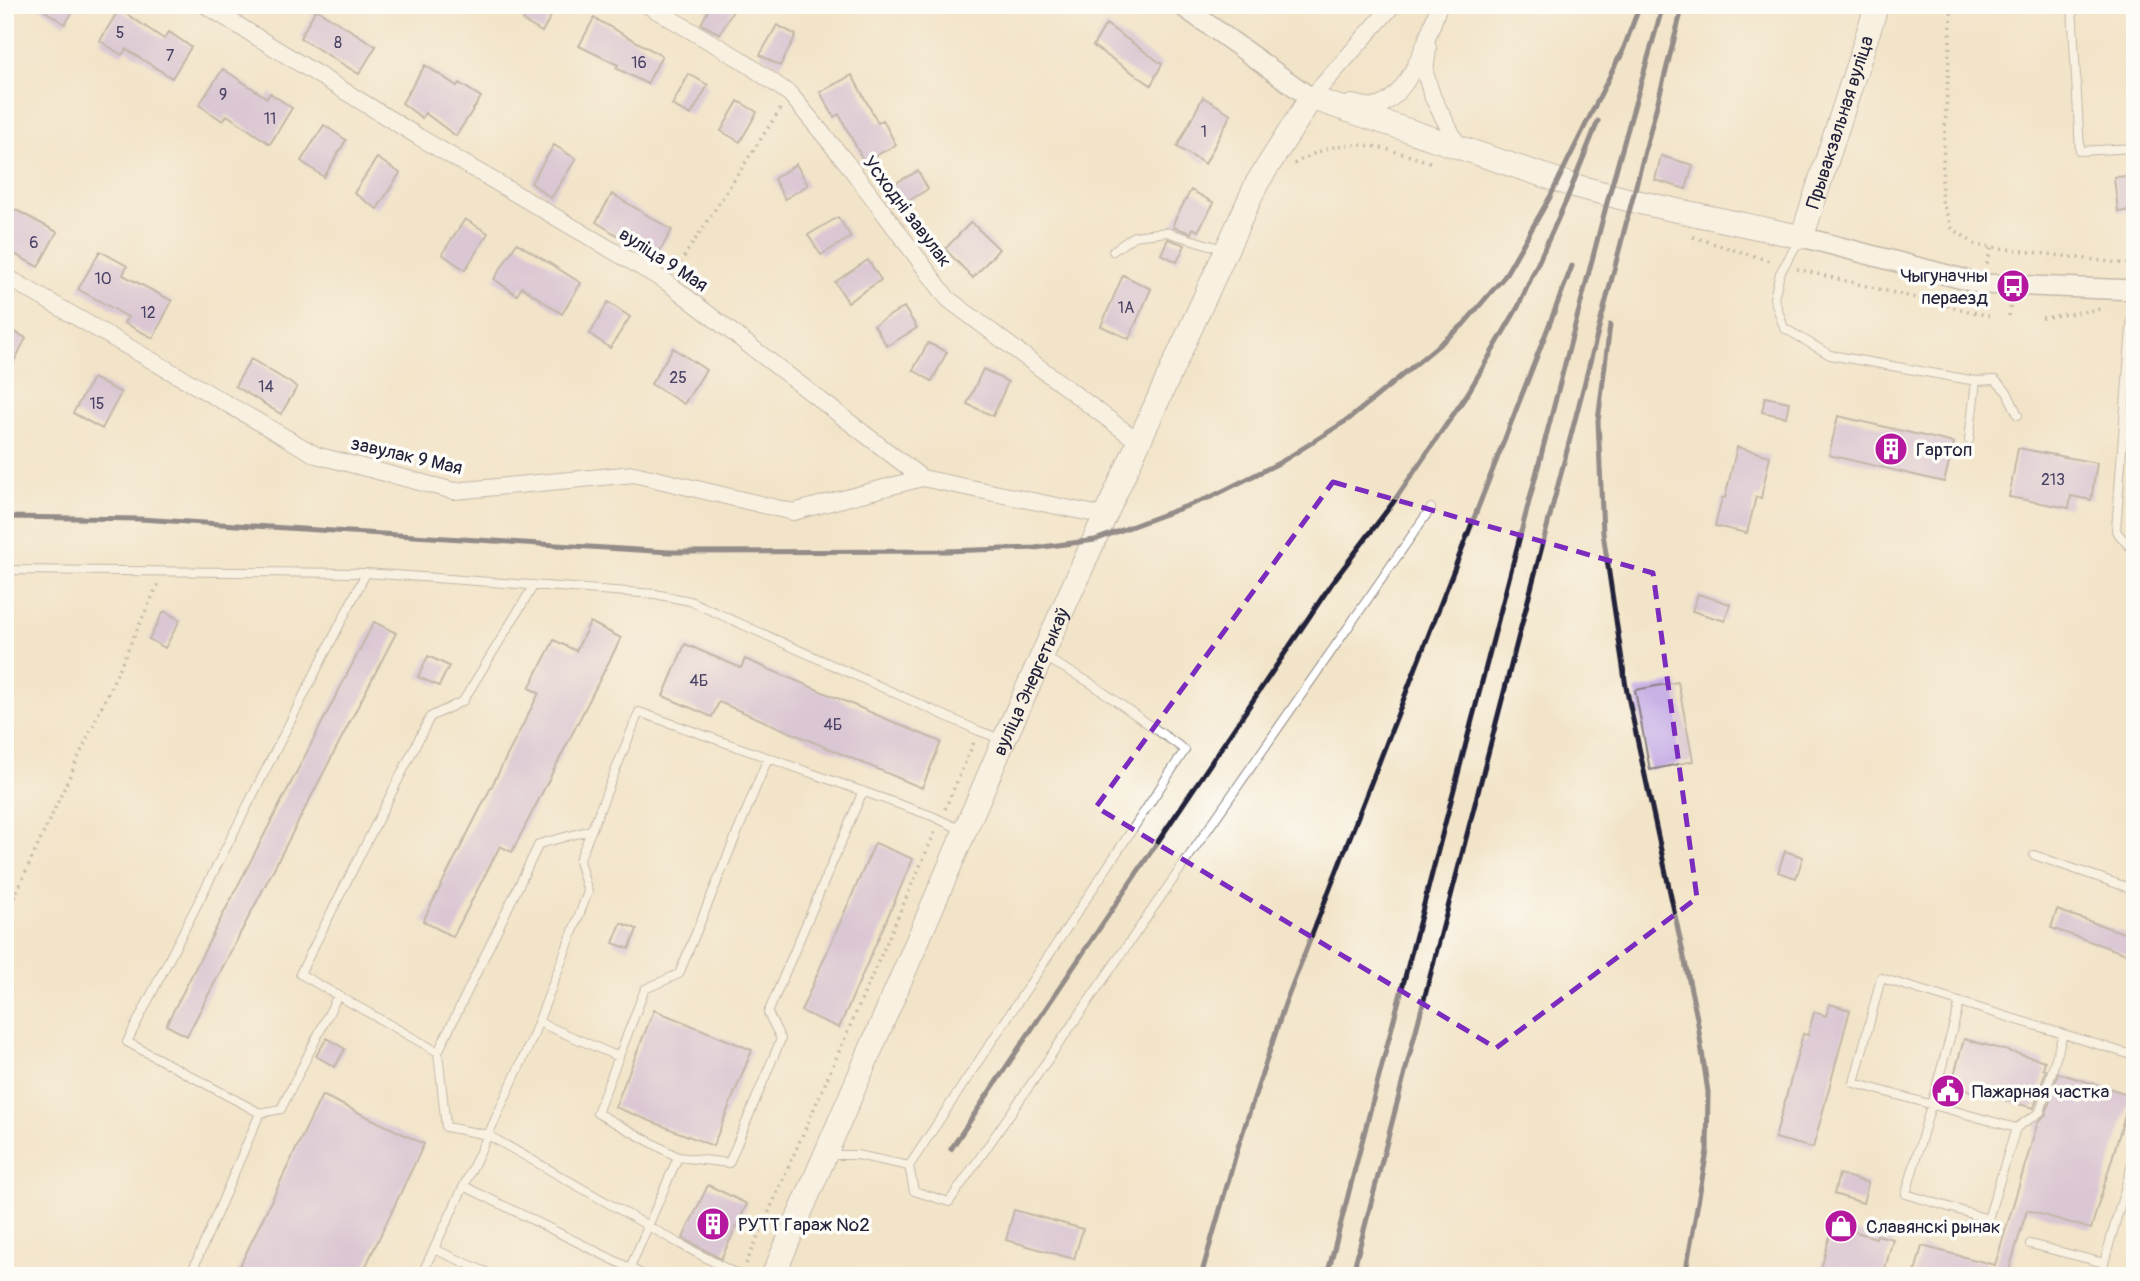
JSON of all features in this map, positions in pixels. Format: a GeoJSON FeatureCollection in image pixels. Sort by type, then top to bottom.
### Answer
{"type":"FeatureCollection","features":[{"type":"Feature","properties":{"kind":"main road","name":"Прывакзальная вуліца"},"geometry":{"type":"LineString","coordinates":[[1802,237],[1877,5]]}},
{"type":"Feature","properties":{"kind":"main road"},"geometry":{"type":"LineString","coordinates":[[1311,98],[1460,149],[1633,201],[1802,237]]}},
{"type":"Feature","properties":{"kind":"main road","name":"вуліца Энергетыкаў"},"geometry":{"type":"LineString","coordinates":[[774,1276],[1041,656],[1226,250],[1257,183],[1311,98]]}},
{"type":"Feature","properties":{"kind":"street","name":"вуліца 9 Мая"},"geometry":{"type":"LineString","coordinates":[[205,5],[419,137],[667,283],[922,478],[1105,516]]}},
{"type":"Feature","properties":{"kind":"street","name":"Усходні завулак"},"geometry":{"type":"LineString","coordinates":[[647,5],[740,59],[790,94],[846,162],[948,299],[1139,442]]}},
{"type":"Feature","properties":{"kind":"street"},"geometry":{"type":"LineString","coordinates":[[1181,5],[1311,98],[1377,106],[1393,97],[1412,71],[1429,35],[1439,5]]}},
{"type":"Feature","properties":{"kind":"street"},"geometry":{"type":"LineString","coordinates":[[1311,98],[1393,5]]}},
{"type":"Feature","properties":{"kind":"street"},"geometry":{"type":"LineString","coordinates":[[1429,35],[1426,73],[1433,98],[1460,149]]}},
{"type":"Feature","properties":{"kind":"street"},"geometry":{"type":"LineString","coordinates":[[1802,237],[1982,284],[2134,296]]}},
{"type":"Feature","properties":{"kind":"street","name":"завулак 9 Мая"},"geometry":{"type":"LineString","coordinates":[[5,276],[316,455],[454,491],[634,474],[793,512],[922,478]]}},
{"type":"Feature","properties":{"kind":"lane"},"geometry":{"type":"LineString","coordinates":[[2072,5],[2080,151],[2135,148]]}},
{"type":"Feature","properties":{"kind":"lane"},"geometry":{"type":"LineString","coordinates":[[1114,251],[1134,236],[1166,232],[1226,250]]}},
{"type":"Feature","properties":{"kind":"lane"},"geometry":{"type":"LineString","coordinates":[[1802,237],[1784,266],[1774,298],[1784,328],[1830,355],[1976,381],[1995,380],[2007,392],[2018,415]]}},
{"type":"Feature","properties":{"kind":"lane"},"geometry":{"type":"LineString","coordinates":[[2134,296],[2132,353],[2116,531],[2129,546],[2135,546]]}},
{"type":"Feature","properties":{"kind":"lane"},"geometry":{"type":"LineString","coordinates":[[1969,440],[1976,381]]}},
{"type":"Feature","properties":{"kind":"lane"},"geometry":{"type":"LineString","coordinates":[[1041,656],[1088,682],[1185,750],[909,1166],[914,1191],[949,1202],[1431,509]]}},
{"type":"Feature","properties":{"kind":"lane"},"geometry":{"type":"LineString","coordinates":[[5,570],[366,573],[655,594],[690,601],[1004,740]]}},
{"type":"Feature","properties":{"kind":"lane"},"geometry":{"type":"LineString","coordinates":[[338,995],[282,1109],[260,1113],[127,1042],[366,573]]}},
{"type":"Feature","properties":{"kind":"lane"},"geometry":{"type":"LineString","coordinates":[[438,1052],[300,974],[430,717],[463,701],[534,585]]}},
{"type":"Feature","properties":{"kind":"lane"},"geometry":{"type":"LineString","coordinates":[[421,1276],[538,1022],[589,892],[579,861],[639,712],[863,791],[965,831]]}},
{"type":"Feature","properties":{"kind":"lane"},"geometry":{"type":"LineString","coordinates":[[768,758],[679,974],[645,989],[597,1113],[678,1157],[729,1163],[781,1039],[768,1013],[863,791]]}},
{"type":"Feature","properties":{"kind":"lane"},"geometry":{"type":"LineString","coordinates":[[591,830],[539,844],[438,1052],[446,1126],[488,1135],[740,1276]]}},
{"type":"Feature","properties":{"kind":"lane"},"geometry":{"type":"LineString","coordinates":[[2034,855],[2135,890]]}},
{"type":"Feature","properties":{"kind":"lane"},"geometry":{"type":"LineString","coordinates":[[2016,1128],[1854,1083],[1881,978],[2135,1056]]}},
{"type":"Feature","properties":{"kind":"lane"},"geometry":{"type":"LineString","coordinates":[[1960,1002],[1906,1194],[1988,1219],[2016,1128],[2040,1112],[2063,1034]]}},
{"type":"Feature","properties":{"kind":"lane"},"geometry":{"type":"LineString","coordinates":[[538,1022],[618,1057]]}},
{"type":"Feature","properties":{"kind":"lane"},"geometry":{"type":"LineString","coordinates":[[190,1276],[260,1113]]}},
{"type":"Feature","properties":{"kind":"lane"},"geometry":{"type":"LineString","coordinates":[[2030,1244],[2104,1264],[2135,1153]]}},
{"type":"Feature","properties":{"kind":"lane"},"geometry":{"type":"LineString","coordinates":[[825,1155],[857,1155],[909,1166]]}},
{"type":"Feature","properties":{"kind":"lane"},"geometry":{"type":"LineString","coordinates":[[630,1268],[678,1157]]}},
{"type":"Feature","properties":{"kind":"lane"},"geometry":{"type":"LineString","coordinates":[[464,1186],[646,1276]]}},
{"type":"Feature","properties":{"kind":"lane"},"geometry":{"type":"LineString","coordinates":[[434,1249],[495,1276]]}},
{"type":"Feature","properties":{"kind":"path"},"geometry":{"type":"LineString","coordinates":[[1952,5],[1941,198],[1952,228],[1976,245],[2135,265]]}},
{"type":"Feature","properties":{"kind":"path"},"geometry":{"type":"LineString","coordinates":[[667,283],[790,94]]}},
{"type":"Feature","properties":{"kind":"path"},"geometry":{"type":"LineString","coordinates":[[1293,164],[1328,146],[1359,144],[1438,164]]}},
{"type":"Feature","properties":{"kind":"path"},"geometry":{"type":"LineString","coordinates":[[1681,233],[1784,266],[1989,316]]}},
{"type":"Feature","properties":{"kind":"path"},"geometry":{"type":"LineString","coordinates":[[2042,318],[2114,307],[2134,296]]}},
{"type":"Feature","properties":{"kind":"path"},"geometry":{"type":"LineString","coordinates":[[5,918],[165,571]]}},
{"type":"Feature","properties":{"kind":"path"},"geometry":{"type":"LineString","coordinates":[[746,1264],[979,731]]}},
{"type":"Feature","properties":{"kind":"path"},"geometry":{"type":"LineString","coordinates":[[5,884],[15,896]]}},
{"type":"Feature","properties":{"kind":"highlighted area"},"geometry":{"type":"Polygon","coordinates":[[[1333,482],[1653,573],[1697,898],[1496,1048],[1096,807],[1333,482]]]}},
{"type":"Feature","properties":{"kind":"building"},"geometry":{"type":"Polygon","coordinates":[[[36,5],[77,5],[65,24],[36,5]]]}},
{"type":"Feature","properties":{"kind":"building"},"geometry":{"type":"Polygon","coordinates":[[[532,5],[557,5],[542,32],[523,21],[532,5]]]}},
{"type":"Feature","properties":{"kind":"building"},"geometry":{"type":"Polygon","coordinates":[[[711,5],[736,5],[720,34],[701,24],[711,5]]]}},
{"type":"Feature","properties":{"kind":"building"},"geometry":{"type":"Polygon","coordinates":[[[119,9],[164,39],[169,32],[191,47],[172,78],[126,49],[122,55],[100,41],[119,9]]]}},
{"type":"Feature","properties":{"kind":"building"},"geometry":{"type":"Polygon","coordinates":[[[316,9],[376,46],[359,74],[300,38],[316,9]]]}},
{"type":"Feature","properties":{"kind":"building"},"geometry":{"type":"Polygon","coordinates":[[[594,18],[662,56],[647,84],[616,68],[618,65],[579,46],[594,18]]]}},
{"type":"Feature","properties":{"kind":"building"},"geometry":{"type":"Polygon","coordinates":[[[1106,24],[1162,64],[1151,85],[1093,46],[1106,24]]]}},
{"type":"Feature","properties":{"kind":"building"},"geometry":{"type":"Polygon","coordinates":[[[777,25],[796,35],[780,66],[760,55],[777,25]]]}},
{"type":"Feature","properties":{"kind":"building"},"geometry":{"type":"Polygon","coordinates":[[[425,65],[457,86],[459,83],[481,97],[456,136],[425,113],[422,118],[402,103],[425,65]]]}},
{"type":"Feature","properties":{"kind":"building"},"geometry":{"type":"Polygon","coordinates":[[[223,69],[267,98],[270,93],[292,108],[270,144],[227,115],[223,121],[199,105],[223,69]]]}},
{"type":"Feature","properties":{"kind":"building"},"geometry":{"type":"Polygon","coordinates":[[[689,74],[708,85],[691,115],[672,105],[689,74]]]}},
{"type":"Feature","properties":{"kind":"building"},"geometry":{"type":"Polygon","coordinates":[[[852,75],[878,123],[883,120],[896,145],[864,162],[839,114],[834,117],[820,92],[852,75]]]}},
{"type":"Feature","properties":{"kind":"building"},"geometry":{"type":"Polygon","coordinates":[[[1203,97],[1231,114],[1205,164],[1177,147],[1203,97]]]}},
{"type":"Feature","properties":{"kind":"building"},"geometry":{"type":"Polygon","coordinates":[[[738,101],[757,112],[740,142],[721,131],[738,101]]]}},
{"type":"Feature","properties":{"kind":"building"},"geometry":{"type":"Polygon","coordinates":[[[324,125],[346,140],[324,177],[301,161],[324,125]]]}},
{"type":"Feature","properties":{"kind":"building"},"geometry":{"type":"Polygon","coordinates":[[[554,145],[576,159],[551,198],[531,183],[554,145]]]}},
{"type":"Feature","properties":{"kind":"building"},"geometry":{"type":"Polygon","coordinates":[[[1661,156],[1693,165],[1686,189],[1655,180],[1661,156]]]}},
{"type":"Feature","properties":{"kind":"building"},"geometry":{"type":"Polygon","coordinates":[[[377,158],[400,173],[377,209],[354,193],[377,158]]]}},
{"type":"Feature","properties":{"kind":"building"},"geometry":{"type":"Polygon","coordinates":[[[796,164],[808,185],[785,199],[774,179],[796,164]]]}},
{"type":"Feature","properties":{"kind":"building"},"geometry":{"type":"Polygon","coordinates":[[[918,171],[928,189],[897,208],[886,188],[918,171]]]}},
{"type":"Feature","properties":{"kind":"building"},"geometry":{"type":"Polygon","coordinates":[[[2129,176],[2132,210],[2118,212],[2114,177],[2129,176]]]}},
{"type":"Feature","properties":{"kind":"building"},"geometry":{"type":"Polygon","coordinates":[[[1191,190],[1214,203],[1198,231],[1193,228],[1191,233],[1173,227],[1191,190]]]}},
{"type":"Feature","properties":{"kind":"building"},"geometry":{"type":"Polygon","coordinates":[[[612,194],[672,230],[655,259],[596,222],[612,194]]]}},
{"type":"Feature","properties":{"kind":"building"},"geometry":{"type":"Polygon","coordinates":[[[5,204],[57,232],[38,267],[5,249],[5,204]]]}},
{"type":"Feature","properties":{"kind":"building"},"geometry":{"type":"Polygon","coordinates":[[[838,217],[851,237],[821,255],[808,235],[838,217]]]}},
{"type":"Feature","properties":{"kind":"building"},"geometry":{"type":"Polygon","coordinates":[[[465,219],[488,233],[465,270],[442,254],[465,219]]]}},
{"type":"Feature","properties":{"kind":"building"},"geometry":{"type":"Polygon","coordinates":[[[971,222],[999,249],[973,278],[945,249],[971,222]]]}},
{"type":"Feature","properties":{"kind":"building"},"geometry":{"type":"Polygon","coordinates":[[[1168,239],[1185,245],[1177,262],[1161,254],[1168,239]]]}},
{"type":"Feature","properties":{"kind":"building"},"geometry":{"type":"Polygon","coordinates":[[[517,243],[581,283],[562,314],[522,287],[517,295],[494,279],[517,243]]]}},
{"type":"Feature","properties":{"kind":"building"},"geometry":{"type":"Polygon","coordinates":[[[100,251],[127,266],[123,275],[172,301],[153,338],[124,323],[128,317],[78,289],[100,251]]]}},
{"type":"Feature","properties":{"kind":"building"},"geometry":{"type":"Polygon","coordinates":[[[868,260],[881,280],[848,302],[835,282],[868,260]]]}},
{"type":"Feature","properties":{"kind":"building"},"geometry":{"type":"Polygon","coordinates":[[[1123,275],[1151,289],[1129,339],[1101,326],[1123,275]]]}},
{"type":"Feature","properties":{"kind":"building"},"geometry":{"type":"Polygon","coordinates":[[[608,302],[630,317],[610,348],[590,334],[608,302]]]}},
{"type":"Feature","properties":{"kind":"building"},"geometry":{"type":"Polygon","coordinates":[[[904,307],[917,328],[887,346],[874,325],[904,307]]]}},
{"type":"Feature","properties":{"kind":"building"},"geometry":{"type":"Polygon","coordinates":[[[5,327],[26,338],[5,379],[5,327]]]}},
{"type":"Feature","properties":{"kind":"building"},"geometry":{"type":"Polygon","coordinates":[[[928,343],[947,352],[932,381],[913,370],[928,343]]]}},
{"type":"Feature","properties":{"kind":"building"},"geometry":{"type":"Polygon","coordinates":[[[673,348],[706,370],[684,404],[651,384],[673,348]]]}},
{"type":"Feature","properties":{"kind":"building"},"geometry":{"type":"Polygon","coordinates":[[[251,359],[297,387],[281,414],[235,386],[251,359]]]}},
{"type":"Feature","properties":{"kind":"building"},"geometry":{"type":"Polygon","coordinates":[[[983,369],[1008,382],[993,416],[967,404],[983,369]]]}},
{"type":"Feature","properties":{"kind":"building"},"geometry":{"type":"Polygon","coordinates":[[[93,378],[121,393],[102,429],[73,413],[93,378]]]}},
{"type":"Feature","properties":{"kind":"building"},"geometry":{"type":"Polygon","coordinates":[[[1765,397],[1789,402],[1786,417],[1762,412],[1765,397]]]}},
{"type":"Feature","properties":{"kind":"building","name":"Гартоп"},"geometry":{"type":"Polygon","coordinates":[[[1838,416],[1954,443],[1944,482],[1829,455],[1838,416]]]}},
{"type":"Feature","properties":{"kind":"building"},"geometry":{"type":"Polygon","coordinates":[[[1737,447],[1770,456],[1761,498],[1756,497],[1747,533],[1715,526],[1722,498],[1725,498],[1737,447]]]}},
{"type":"Feature","properties":{"kind":"building"},"geometry":{"type":"Polygon","coordinates":[[[2018,448],[2097,463],[2091,500],[2071,496],[2069,508],[2009,497],[2018,448]]]}},
{"type":"Feature","properties":{"kind":"building"},"geometry":{"type":"Polygon","coordinates":[[[1698,594],[1730,604],[1725,621],[1692,611],[1698,594]]]}},
{"type":"Feature","properties":{"kind":"building"},"geometry":{"type":"Polygon","coordinates":[[[164,611],[180,620],[165,648],[149,639],[164,611]]]}},
{"type":"Feature","properties":{"kind":"building"},"geometry":{"type":"Polygon","coordinates":[[[374,622],[396,633],[187,1036],[166,1025],[374,622]]]}},
{"type":"Feature","properties":{"kind":"building"},"geometry":{"type":"Polygon","coordinates":[[[590,622],[621,638],[512,852],[500,846],[453,937],[423,921],[539,693],[529,688],[554,640],[576,651],[590,622]]]}},
{"type":"Feature","properties":{"kind":"building"},"geometry":{"type":"Polygon","coordinates":[[[685,644],[741,668],[745,659],[941,742],[922,788],[719,702],[712,717],[663,696],[685,644]]]}},
{"type":"Feature","properties":{"kind":"building"},"geometry":{"type":"Polygon","coordinates":[[[428,656],[449,666],[439,686],[418,677],[428,656]]]}},
{"type":"Feature","properties":{"kind":"building"},"geometry":{"type":"Polygon","coordinates":[[[1678,682],[1693,761],[1650,770],[1635,690],[1678,682]]]}},
{"type":"Feature","properties":{"kind":"building"},"geometry":{"type":"Polygon","coordinates":[[[875,843],[913,859],[839,1028],[801,1011],[875,843]]]}},
{"type":"Feature","properties":{"kind":"building"},"geometry":{"type":"Polygon","coordinates":[[[1785,851],[1803,857],[1796,878],[1778,872],[1785,851]]]}},
{"type":"Feature","properties":{"kind":"building"},"geometry":{"type":"Polygon","coordinates":[[[2057,910],[2135,937],[2135,957],[2051,928],[2057,910]]]}},
{"type":"Feature","properties":{"kind":"building"},"geometry":{"type":"Polygon","coordinates":[[[621,923],[637,929],[629,949],[613,943],[621,923]]]}},
{"type":"Feature","properties":{"kind":"building"},"geometry":{"type":"Polygon","coordinates":[[[1830,1004],[1850,1010],[1813,1148],[1775,1138],[1803,1034],[1808,1035],[1814,1012],[1826,1016],[1830,1004]]]}},
{"type":"Feature","properties":{"kind":"building"},"geometry":{"type":"Polygon","coordinates":[[[654,1010],[752,1050],[713,1146],[615,1107],[654,1010]]]}},
{"type":"Feature","properties":{"kind":"building"},"geometry":{"type":"Polygon","coordinates":[[[327,1038],[345,1049],[335,1067],[316,1056],[327,1038]]]}},
{"type":"Feature","properties":{"kind":"building"},"geometry":{"type":"Polygon","coordinates":[[[1964,1039],[2045,1061],[2043,1069],[2046,1070],[2034,1108],[1951,1086],[1964,1039]]]}},
{"type":"Feature","properties":{"kind":"building"},"geometry":{"type":"Polygon","coordinates":[[[2058,1073],[2131,1095],[2091,1229],[2027,1210],[2009,1270],[2016,1271],[2015,1276],[1914,1276],[1922,1246],[1995,1265],[2038,1122],[2046,1114],[2058,1073]]]}},
{"type":"Feature","properties":{"kind":"building"},"geometry":{"type":"Polygon","coordinates":[[[322,1095],[424,1144],[361,1276],[235,1276],[322,1095]]]}},
{"type":"Feature","properties":{"kind":"building"},"geometry":{"type":"Polygon","coordinates":[[[1839,1174],[1868,1183],[1863,1203],[1834,1194],[1839,1174]]]}},
{"type":"Feature","properties":{"kind":"building","name":"РУТТ Гараж №2"},"geometry":{"type":"Polygon","coordinates":[[[708,1185],[747,1204],[721,1259],[683,1238],[708,1185]]]}},
{"type":"Feature","properties":{"kind":"building"},"geometry":{"type":"Polygon","coordinates":[[[1014,1210],[1083,1229],[1074,1259],[1006,1240],[1014,1210]]]}},
{"type":"Feature","properties":{"kind":"building"},"geometry":{"type":"Polygon","coordinates":[[[1833,1225],[1876,1238],[1877,1235],[1893,1239],[1883,1276],[1819,1276],[1833,1225]]]}},
{"type":"Feature","properties":{"kind":"railway"},"geometry":{"type":"LineString","coordinates":[[1620,58],[1640,5]]}},
{"type":"Feature","properties":{"kind":"railway"},"geometry":{"type":"LineString","coordinates":[[1327,1276],[1609,195],[1663,5]]}},
{"type":"Feature","properties":{"kind":"railway"},"geometry":{"type":"LineString","coordinates":[[1352,1276],[1683,5]]}},
{"type":"Feature","properties":{"kind":"railway"},"geometry":{"type":"LineString","coordinates":[[5,517],[140,519],[670,552],[946,551],[1035,548],[1095,540],[1211,497],[1281,462],[1349,419],[1463,325],[1504,277],[1550,197],[1623,49]]}},
{"type":"Feature","properties":{"kind":"railway"},"geometry":{"type":"LineString","coordinates":[[951,1149],[1332,583],[1392,504],[1468,393],[1518,307],[1566,201],[1598,121]]}},
{"type":"Feature","properties":{"kind":"railway"},"geometry":{"type":"LineString","coordinates":[[1201,1276],[1238,1147],[1285,1004],[1572,266]]}},
{"type":"Feature","properties":{"kind":"railway"},"geometry":{"type":"LineString","coordinates":[[1610,325],[1598,421],[1603,533],[1626,687],[1697,1018],[1708,1092],[1707,1151],[1685,1276]]}},
{"type":"Feature","properties":{"kind":"place","name":"Чыгуначны пераезд"},"geometry":{"type":"Point","coordinates":[2013,286]}},
{"type":"Feature","properties":{"kind":"place","name":"Гартоп"},"geometry":{"type":"Point","coordinates":[1891,449]}},
{"type":"Feature","properties":{"kind":"place","name":"Пажарная частка"},"geometry":{"type":"Point","coordinates":[1948,1091]}},
{"type":"Feature","properties":{"kind":"place","name":"РУТТ Гараж №2"},"geometry":{"type":"Point","coordinates":[713,1224]}},
{"type":"Feature","properties":{"kind":"place","name":"Славянскі рынак"},"geometry":{"type":"Point","coordinates":[1841,1226]}}]}
